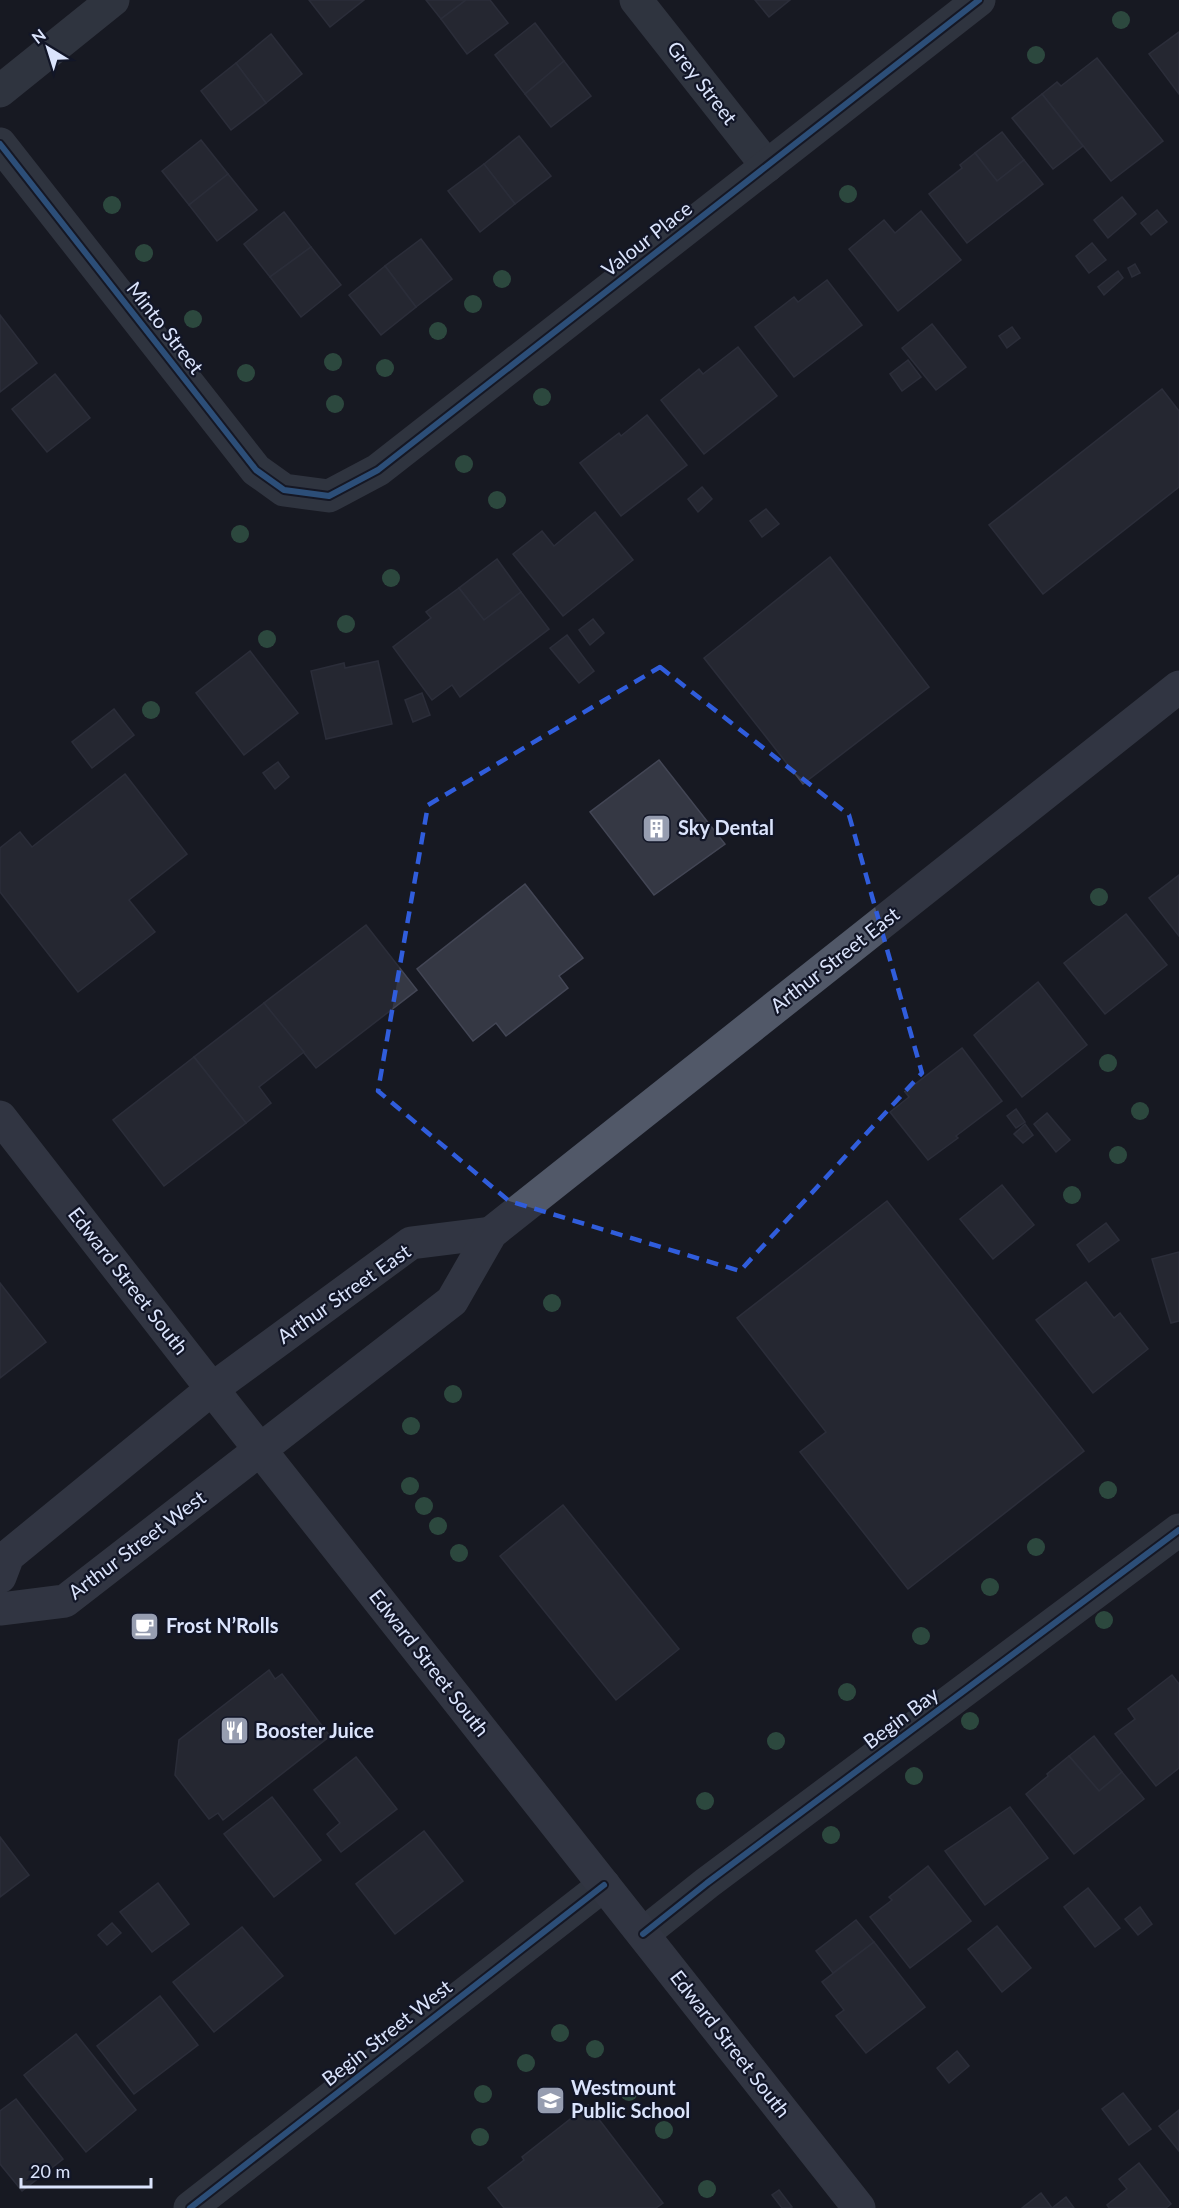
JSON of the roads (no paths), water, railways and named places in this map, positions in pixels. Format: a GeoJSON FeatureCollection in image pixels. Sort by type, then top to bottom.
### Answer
{"type":"FeatureCollection","features":[{"type":"Feature","properties":{"kind":"main road","name":"Arthur Street East"},"geometry":{"type":"LineString","coordinates":[[261,1449],[452,1301],[491,1233],[1179,687]]}},
{"type":"Feature","properties":{"kind":"main road","name":"Edward Street South"},"geometry":{"type":"LineString","coordinates":[[0,1117],[859,2208]]}},
{"type":"Feature","properties":{"kind":"main road","name":"Arthur Street East"},"geometry":{"type":"LineString","coordinates":[[212,1389],[411,1243],[491,1233]]}},
{"type":"Feature","properties":{"kind":"main road"},"geometry":{"type":"LineString","coordinates":[[0,1577],[8,1556],[212,1389]]}},
{"type":"Feature","properties":{"kind":"main road","name":"Arthur Street West"},"geometry":{"type":"LineString","coordinates":[[0,1609],[64,1601],[261,1449]]}},
{"type":"Feature","properties":{"kind":"street"},"geometry":{"type":"LineString","coordinates":[[0,91],[113,0]]}},
{"type":"Feature","properties":{"kind":"street","name":"Grey Street"},"geometry":{"type":"LineString","coordinates":[[636,0],[767,166]]}},
{"type":"Feature","properties":{"kind":"street","name":"Valour Place"},"geometry":{"type":"LineString","coordinates":[[328,496],[378,470],[979,0]]}},
{"type":"Feature","properties":{"kind":"street","name":"Minto Street"},"geometry":{"type":"LineString","coordinates":[[0,144],[256,470],[284,490],[328,496]]}},
{"type":"Feature","properties":{"kind":"street","name":"Begin Bay"},"geometry":{"type":"LineString","coordinates":[[643,1934],[707,1883],[1179,1530]]}},
{"type":"Feature","properties":{"kind":"street","name":"Begin Street West"},"geometry":{"type":"LineString","coordinates":[[190,2208],[604,1884]]}},
{"type":"Feature","properties":{"kind":"place","name":"Sky Dental"},"geometry":{"type":"Point","coordinates":[657,828]}},
{"type":"Feature","properties":{"kind":"place","name":"Frost N’Rolls"},"geometry":{"type":"Point","coordinates":[145,1626]}},
{"type":"Feature","properties":{"kind":"place","name":"Booster Juice"},"geometry":{"type":"Point","coordinates":[234,1731]}},
{"type":"Feature","properties":{"kind":"place","name":"Westmount Public School"},"geometry":{"type":"Point","coordinates":[550,2100]}}]}
